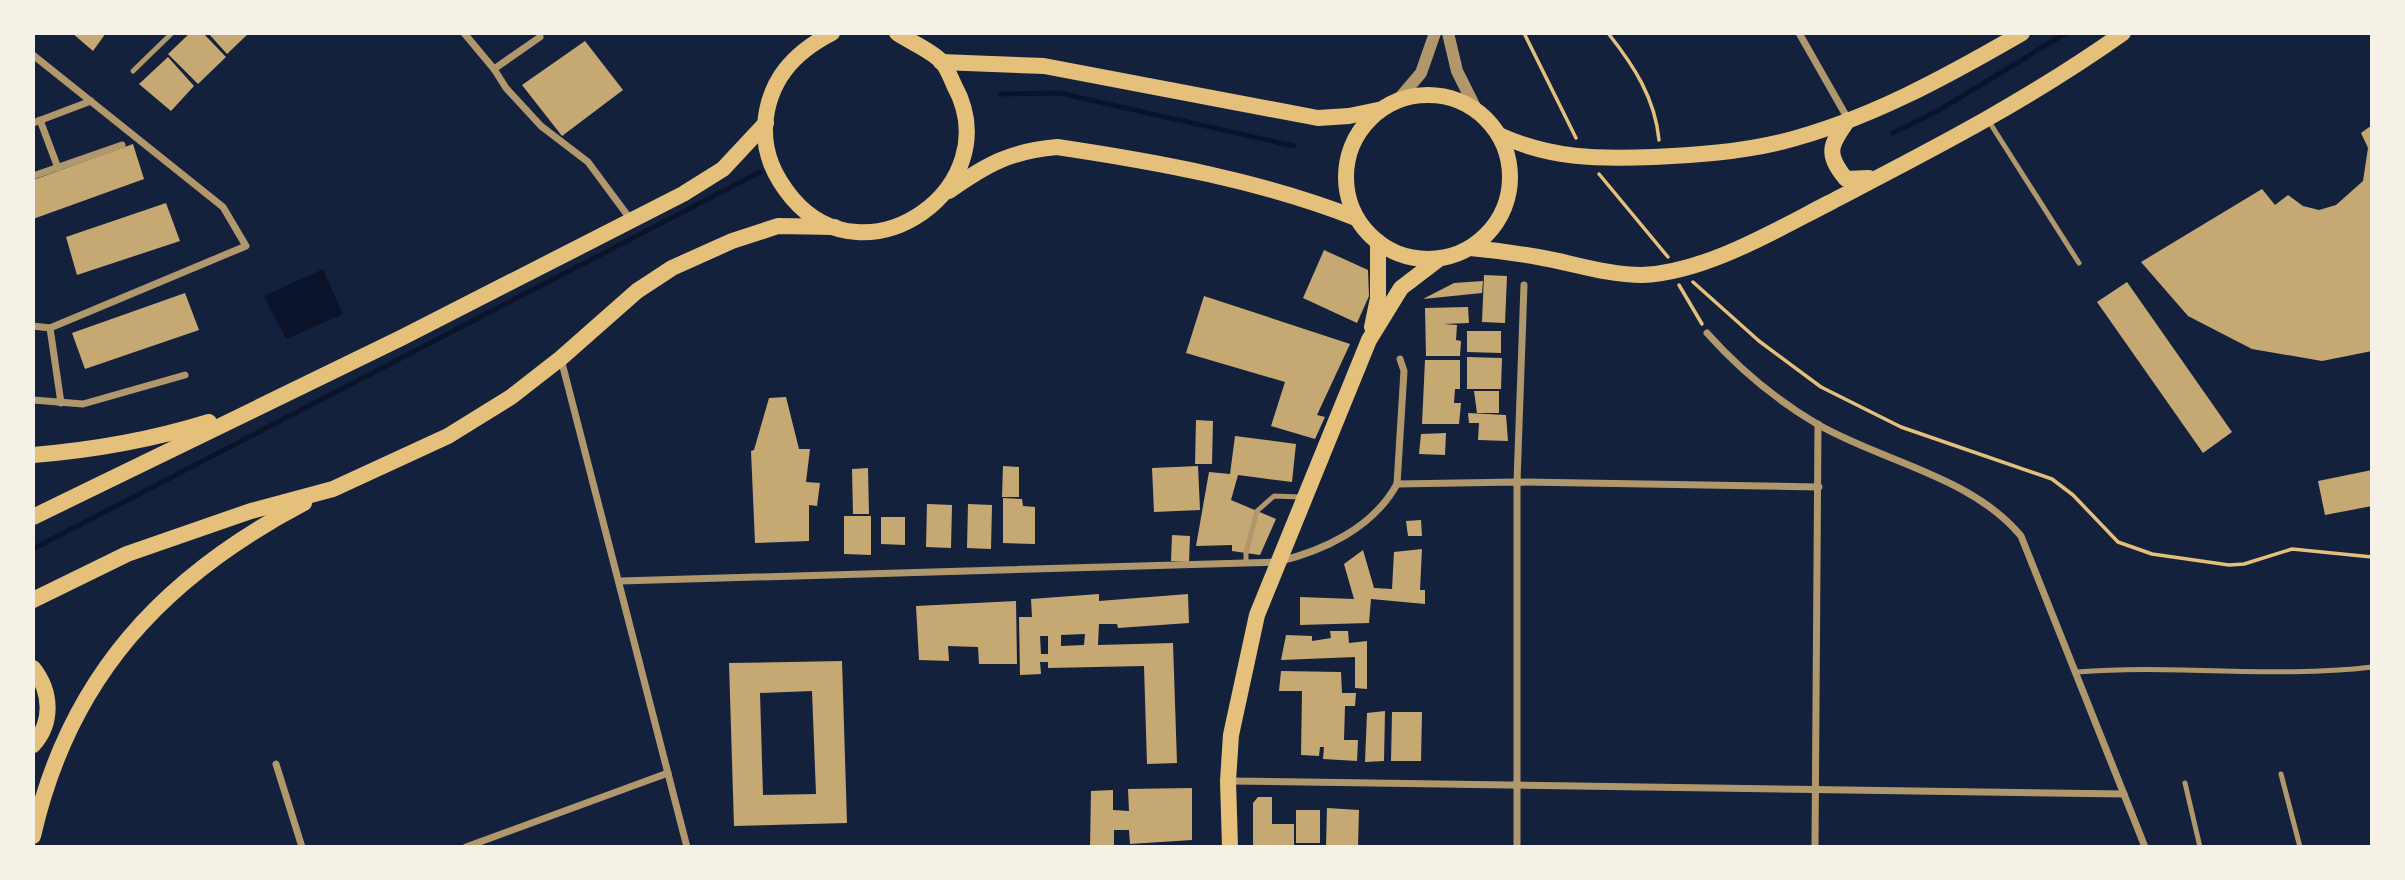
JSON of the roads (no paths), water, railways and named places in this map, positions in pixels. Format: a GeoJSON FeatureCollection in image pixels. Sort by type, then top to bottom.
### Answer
{"type":"FeatureCollection","features":[{"type":"Feature","properties":{"kind":"main road"},"geometry":{"type":"LineString","coordinates":[[832,33],[807,46],[782,71],[767,103],[764,142],[776,179],[801,208],[835,227]]}},
{"type":"Feature","properties":{"kind":"main road"},"geometry":{"type":"LineString","coordinates":[[897,33],[942,62],[964,103],[966,150],[947,192]]}},
{"type":"Feature","properties":{"kind":"main road"},"geometry":{"type":"LineString","coordinates":[[1499,135],[1530,149],[1593,160],[1712,154],[1781,142],[1848,120],[1947,76],[2022,33]]}},
{"type":"Feature","properties":{"kind":"main road"},"geometry":{"type":"LineString","coordinates":[[1469,248],[1539,257],[1609,272],[1643,275],[1678,270],[1759,239],[1989,120],[2070,71],[2123,33]]}},
{"type":"Feature","properties":{"kind":"main road"},"geometry":{"type":"LineString","coordinates":[[942,62],[1044,66],[1318,118],[1380,110]]}},
{"type":"Feature","properties":{"kind":"main road"},"geometry":{"type":"LineString","coordinates":[[1230,847],[1228,781],[1231,735],[1242,674],[1257,615],[1369,340],[1401,289],[1439,259],[1469,248],[1494,227],[1508,198],[1510,166],[1499,135],[1478,111],[1449,97],[1416,94],[1380,110],[1362,126],[1348,155],[1346,187],[1356,218],[1378,242],[1407,257],[1439,259]]}},
{"type":"Feature","properties":{"kind":"main road"},"geometry":{"type":"LineString","coordinates":[[1848,120],[1833,141],[1832,158],[1836,167],[1846,179],[1852,181],[1880,177]]}},
{"type":"Feature","properties":{"kind":"main road"},"geometry":{"type":"LineString","coordinates":[[33,517],[631,220],[723,169],[766,122]]}},
{"type":"Feature","properties":{"kind":"main road"},"geometry":{"type":"LineString","coordinates":[[33,836],[42,799],[74,720],[103,670],[141,622],[202,565],[267,523],[448,436],[511,397],[561,358],[637,291],[672,268],[732,241],[779,226],[835,227],[859,232],[885,230],[919,217],[947,192],[985,165],[1024,150],[1057,147],[1255,186],[1313,201],[1356,218]]}},
{"type":"Feature","properties":{"kind":"main road"},"geometry":{"type":"LineString","coordinates":[[1369,340],[1378,298],[1378,242]]}},
{"type":"Feature","properties":{"kind":"main road"},"geometry":{"type":"LineString","coordinates":[[33,455],[99,449],[163,436],[258,407]]}},
{"type":"Feature","properties":{"kind":"main road"},"geometry":{"type":"LineString","coordinates":[[33,600],[127,554],[251,511],[333,489]]}},
{"type":"Feature","properties":{"kind":"main road"},"geometry":{"type":"LineString","coordinates":[[33,668],[45,689],[49,711],[44,734],[33,746]]}},
{"type":"Feature","properties":{"kind":"street"},"geometry":{"type":"LineString","coordinates":[[464,33],[506,88],[541,125],[588,162],[631,220]]}},
{"type":"Feature","properties":{"kind":"street"},"geometry":{"type":"LineString","coordinates":[[1398,100],[1421,74],[1435,33]]}},
{"type":"Feature","properties":{"kind":"street"},"geometry":{"type":"LineString","coordinates":[[1448,33],[1457,71],[1478,111]]}},
{"type":"Feature","properties":{"kind":"street"},"geometry":{"type":"LineString","coordinates":[[1799,33],[1848,120]]}},
{"type":"Feature","properties":{"kind":"street"},"geometry":{"type":"LineString","coordinates":[[494,69],[540,37]]}},
{"type":"Feature","properties":{"kind":"street"},"geometry":{"type":"LineString","coordinates":[[33,55],[223,207],[246,246],[50,328],[33,326]]}},
{"type":"Feature","properties":{"kind":"street"},"geometry":{"type":"LineString","coordinates":[[58,168],[37,121],[91,102]]}},
{"type":"Feature","properties":{"kind":"street"},"geometry":{"type":"LineString","coordinates":[[33,176],[122,145]]}},
{"type":"Feature","properties":{"kind":"street"},"geometry":{"type":"LineString","coordinates":[[1517,847],[1517,482],[1524,285]]}},
{"type":"Feature","properties":{"kind":"street"},"geometry":{"type":"LineString","coordinates":[[50,328],[61,403]]}},
{"type":"Feature","properties":{"kind":"street"},"geometry":{"type":"LineString","coordinates":[[1707,333],[1756,383],[1818,424],[1970,495],[2004,517],[2021,536],[2145,847]]}},
{"type":"Feature","properties":{"kind":"street"},"geometry":{"type":"LineString","coordinates":[[561,358],[687,847]]}},
{"type":"Feature","properties":{"kind":"street"},"geometry":{"type":"LineString","coordinates":[[620,581],[1277,562],[1317,552],[1364,522],[1388,499],[1396,484],[1404,371],[1400,359]]}},
{"type":"Feature","properties":{"kind":"street"},"geometry":{"type":"LineString","coordinates":[[33,400],[83,404],[185,375]]}},
{"type":"Feature","properties":{"kind":"street"},"geometry":{"type":"LineString","coordinates":[[1815,847],[1818,424]]}},
{"type":"Feature","properties":{"kind":"street"},"geometry":{"type":"LineString","coordinates":[[1396,484],[1517,482],[1819,487]]}},
{"type":"Feature","properties":{"kind":"street"},"geometry":{"type":"LineString","coordinates":[[276,764],[302,847]]}},
{"type":"Feature","properties":{"kind":"street"},"geometry":{"type":"LineString","coordinates":[[466,847],[668,773]]}},
{"type":"Feature","properties":{"kind":"street"},"geometry":{"type":"LineString","coordinates":[[1228,781],[1816,787],[2124,794]]}},
{"type":"Feature","properties":{"kind":"lane"},"geometry":{"type":"LineString","coordinates":[[133,71],[172,33]]}},
{"type":"Feature","properties":{"kind":"lane"},"geometry":{"type":"LineString","coordinates":[[1989,120],[2079,263]]}},
{"type":"Feature","properties":{"kind":"lane"},"geometry":{"type":"LineString","coordinates":[[1246,563],[1257,511],[1274,496],[1304,498]]}},
{"type":"Feature","properties":{"kind":"lane"},"geometry":{"type":"LineString","coordinates":[[2077,672],[2122,669],[2306,672],[2372,667]]}},
{"type":"Feature","properties":{"kind":"lane"},"geometry":{"type":"LineString","coordinates":[[2281,774],[2300,847]]}},
{"type":"Feature","properties":{"kind":"lane"},"geometry":{"type":"LineString","coordinates":[[2185,783],[2200,847]]}},
{"type":"Feature","properties":{"kind":"water"},"geometry":{"type":"Polygon","coordinates":[[[323,269],[343,314],[286,339],[264,296],[323,269]]]}},
{"type":"Feature","properties":{"kind":"waterway"},"geometry":{"type":"LineString","coordinates":[[1893,133],[1941,109],[2066,33]]}},
{"type":"Feature","properties":{"kind":"waterway"},"geometry":{"type":"LineString","coordinates":[[1001,94],[1059,93],[1294,146]]}},
{"type":"Feature","properties":{"kind":"waterway"},"geometry":{"type":"LineString","coordinates":[[33,549],[760,172]]}}]}
